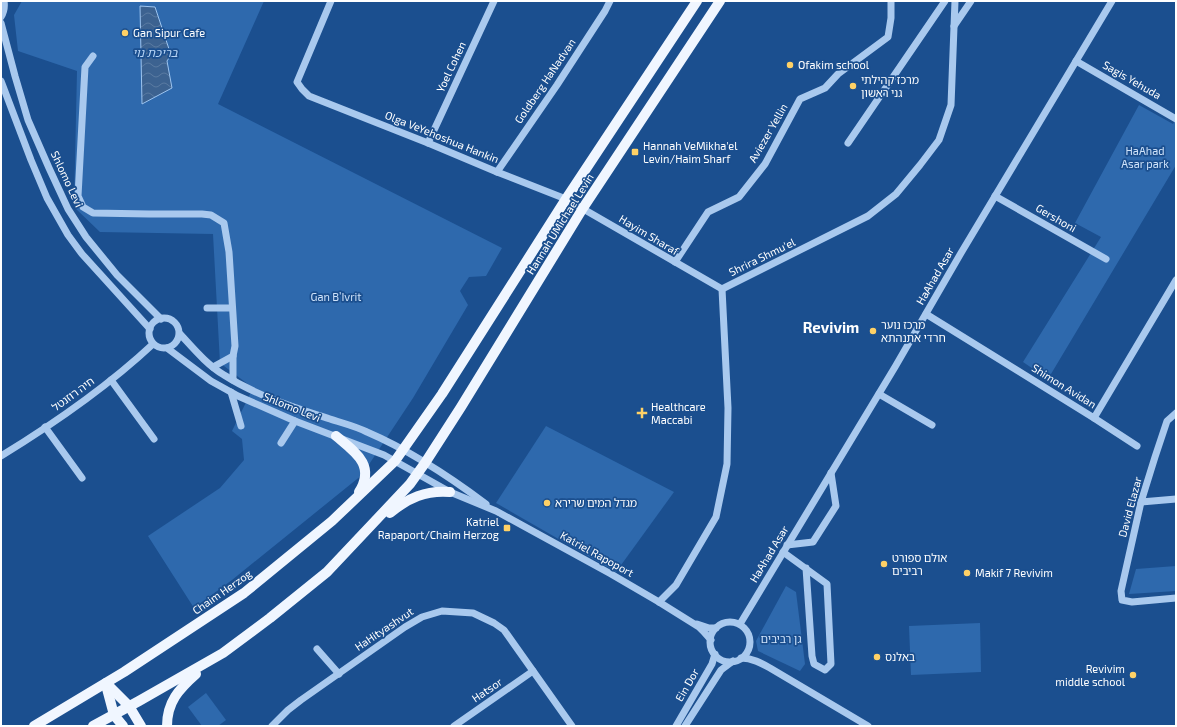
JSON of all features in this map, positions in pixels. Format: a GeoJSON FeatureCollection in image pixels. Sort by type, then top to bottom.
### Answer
{"type":"FeatureCollection","features":[{"type":"Feature","properties":{"kind":"main road","name":"Hannah UMichael Levin"},"geometry":{"type":"LineString","coordinates":[[402,449],[442,394],[566,199],[697,1]]}},
{"type":"Feature","properties":{"kind":"main road","name":"Hannah UMichael Levin"},"geometry":{"type":"LineString","coordinates":[[425,463],[583,208],[720,1]]}},
{"type":"Feature","properties":{"kind":"main road"},"geometry":{"type":"LineString","coordinates":[[336,436],[358,455],[366,472],[363,486],[356,499]]}},
{"type":"Feature","properties":{"kind":"main road","name":"Chaim Herzog"},"geometry":{"type":"LineString","coordinates":[[34,726],[106,683],[244,593],[314,536],[356,499],[395,461],[402,449]]}},
{"type":"Feature","properties":{"kind":"main road"},"geometry":{"type":"LineString","coordinates":[[167,726],[168,712],[178,691],[186,682],[270,618],[327,572],[410,484],[425,463]]}},
{"type":"Feature","properties":{"kind":"main road"},"geometry":{"type":"LineString","coordinates":[[355,542],[400,505],[418,495],[450,492]]}},
{"type":"Feature","properties":{"kind":"main road"},"geometry":{"type":"LineString","coordinates":[[93,726],[139,702],[223,653]]}},
{"type":"Feature","properties":{"kind":"main road"},"geometry":{"type":"LineString","coordinates":[[106,683],[129,706],[141,726]]}},
{"type":"Feature","properties":{"kind":"main road"},"geometry":{"type":"LineString","coordinates":[[106,683],[114,715],[123,726]]}},
{"type":"Feature","properties":{"kind":"street"},"geometry":{"type":"LineString","coordinates":[[1,17],[4,13],[4,1]]}},
{"type":"Feature","properties":{"kind":"street","name":"Olga VeYehoshua Hankin"},"geometry":{"type":"LineString","coordinates":[[330,1],[297,82],[309,96],[566,199]]}},
{"type":"Feature","properties":{"kind":"street","name":"Yoel Cohen"},"geometry":{"type":"LineString","coordinates":[[428,143],[494,1]]}},
{"type":"Feature","properties":{"kind":"street","name":"Goldberg HaNadvan"},"geometry":{"type":"LineString","coordinates":[[497,172],[557,84],[610,1]]}},
{"type":"Feature","properties":{"kind":"street","name":"Aviezer Yellin"},"geometry":{"type":"LineString","coordinates":[[675,262],[708,212],[739,197],[765,164],[800,99],[825,88],[838,74],[888,37],[891,18],[891,1]]}},
{"type":"Feature","properties":{"kind":"street"},"geometry":{"type":"LineString","coordinates":[[848,143],[945,1]]}},
{"type":"Feature","properties":{"kind":"street","name":"Shrira Shmu'el"},"geometry":{"type":"LineString","coordinates":[[659,602],[676,585],[716,518],[727,464],[728,408],[722,289],[868,216],[896,194],[920,165],[939,140],[951,105],[955,1]]}},
{"type":"Feature","properties":{"kind":"street"},"geometry":{"type":"LineString","coordinates":[[954,27],[971,1]]}},
{"type":"Feature","properties":{"kind":"street","name":"HaAhad Asar"},"geometry":{"type":"LineString","coordinates":[[740,624],[879,394],[1112,1]]}},
{"type":"Feature","properties":{"kind":"street","name":"Shlomo Levi"},"geometry":{"type":"LineString","coordinates":[[1,23],[14,76],[28,120],[48,168],[68,209],[86,237],[117,275],[161,319]]}},
{"type":"Feature","properties":{"kind":"street"},"geometry":{"type":"LineString","coordinates":[[93,56],[85,68],[78,196],[83,207],[93,213],[211,214],[224,223],[229,252],[235,346],[233,356],[233,380]]}},
{"type":"Feature","properties":{"kind":"street","name":"Sagis Yehuda"},"geometry":{"type":"LineString","coordinates":[[1076,60],[1176,119]]}},
{"type":"Feature","properties":{"kind":"street"},"geometry":{"type":"LineString","coordinates":[[1,81],[47,198],[68,235],[82,254],[150,329]]}},
{"type":"Feature","properties":{"kind":"street","name":"Gershoni"},"geometry":{"type":"LineString","coordinates":[[995,196],[1106,259]]}},
{"type":"Feature","properties":{"kind":"street","name":"Hayim Sharaf"},"geometry":{"type":"LineString","coordinates":[[566,199],[722,289]]}},
{"type":"Feature","properties":{"kind":"street","name":"Shimon Avidan"},"geometry":{"type":"LineString","coordinates":[[926,314],[1094,418],[1176,280]]}},
{"type":"Feature","properties":{"kind":"street"},"geometry":{"type":"LineString","coordinates":[[208,308],[232,308]]}},
{"type":"Feature","properties":{"kind":"street"},"geometry":{"type":"LineString","coordinates":[[161,319],[169,319],[174,321],[179,329],[180,334],[176,343],[167,348],[162,348],[153,344],[149,334],[155,321],[161,319]]}},
{"type":"Feature","properties":{"kind":"street","name":"Shlomo Levi"},"geometry":{"type":"LineString","coordinates":[[180,334],[200,356],[223,375],[260,395],[366,431],[402,449]]}},
{"type":"Feature","properties":{"kind":"street","name":"חיה רוזנטל"},"geometry":{"type":"LineString","coordinates":[[1,456],[76,407],[111,380],[153,344]]}},
{"type":"Feature","properties":{"kind":"street","name":"Shlomo Levi"},"geometry":{"type":"LineString","coordinates":[[167,348],[211,381],[238,396],[295,421],[384,455],[395,461]]}},
{"type":"Feature","properties":{"kind":"street"},"geometry":{"type":"LineString","coordinates":[[213,367],[233,356]]}},
{"type":"Feature","properties":{"kind":"street"},"geometry":{"type":"LineString","coordinates":[[111,380],[154,439]]}},
{"type":"Feature","properties":{"kind":"street"},"geometry":{"type":"LineString","coordinates":[[231,392],[241,426]]}},
{"type":"Feature","properties":{"kind":"street"},"geometry":{"type":"LineString","coordinates":[[879,394],[932,425]]}},
{"type":"Feature","properties":{"kind":"street","name":"David Elazar"},"geometry":{"type":"LineString","coordinates":[[1176,413],[1166,421],[1141,502],[1120,591],[1122,600],[1132,602],[1176,598]]}},
{"type":"Feature","properties":{"kind":"street"},"geometry":{"type":"LineString","coordinates":[[1094,418],[1137,446]]}},
{"type":"Feature","properties":{"kind":"street"},"geometry":{"type":"LineString","coordinates":[[280,443],[295,421]]}},
{"type":"Feature","properties":{"kind":"street"},"geometry":{"type":"LineString","coordinates":[[46,427],[82,478]]}},
{"type":"Feature","properties":{"kind":"street","name":"Katriel Rapoport"},"geometry":{"type":"LineString","coordinates":[[402,449],[459,484],[496,511]]}},
{"type":"Feature","properties":{"kind":"street","name":"Katriel Rapoport"},"geometry":{"type":"LineString","coordinates":[[395,461],[450,492],[496,511],[659,602],[703,631],[711,640]]}},
{"type":"Feature","properties":{"kind":"street"},"geometry":{"type":"LineString","coordinates":[[785,549],[813,542],[836,506],[831,473]]}},
{"type":"Feature","properties":{"kind":"street"},"geometry":{"type":"LineString","coordinates":[[1141,502],[1176,499]]}},
{"type":"Feature","properties":{"kind":"street"},"geometry":{"type":"LineString","coordinates":[[785,549],[827,584],[831,664],[825,670],[814,664],[812,656],[806,568]]}},
{"type":"Feature","properties":{"kind":"street","name":"HaHityashvut"},"geometry":{"type":"LineString","coordinates":[[272,726],[288,710],[417,620],[422,617],[442,612],[473,613],[494,623],[504,630],[572,726]]}},
{"type":"Feature","properties":{"kind":"street","name":"Katriel Rapoport"},"geometry":{"type":"LineString","coordinates":[[686,619],[706,627],[716,628]]}},
{"type":"Feature","properties":{"kind":"street"},"geometry":{"type":"LineString","coordinates":[[730,622],[740,624],[750,637],[749,648],[746,654],[733,662],[723,660],[714,654],[712,650],[711,636],[720,625],[730,622]]}},
{"type":"Feature","properties":{"kind":"street"},"geometry":{"type":"LineString","coordinates":[[749,648],[754,657],[762,664]]}},
{"type":"Feature","properties":{"kind":"street"},"geometry":{"type":"LineString","coordinates":[[317,649],[339,674]]}},
{"type":"Feature","properties":{"kind":"street","name":"Ein Dor"},"geometry":{"type":"LineString","coordinates":[[676,726],[712,664],[714,654]]}},
{"type":"Feature","properties":{"kind":"street"},"geometry":{"type":"LineString","coordinates":[[741,658],[747,658],[762,664],[868,726]]}},
{"type":"Feature","properties":{"kind":"street","name":"Ein Dor"},"geometry":{"type":"LineString","coordinates":[[685,726],[721,670],[733,662]]}},
{"type":"Feature","properties":{"kind":"street","name":"Hatsor"},"geometry":{"type":"LineString","coordinates":[[454,726],[533,671]]}},
{"type":"Feature","properties":{"kind":"green space","name":"Gan B’Ivrit"},"geometry":{"type":"Polygon","coordinates":[[[22,1],[264,1],[218,104],[502,248],[486,276],[469,277],[460,291],[468,305],[413,398],[362,475],[232,580],[194,608],[148,536],[220,488],[244,460],[242,439],[232,431],[253,388],[220,363],[213,234],[100,232],[74,207],[77,71],[18,51],[14,15],[22,1]]]}},
{"type":"Feature","properties":{"kind":"green space","name":"HaAhad Asar park"},"geometry":{"type":"Polygon","coordinates":[[[1139,105],[1173,124],[1176,119],[1176,165],[1048,379],[1023,362],[1101,237],[1075,223],[1139,105]]]}},
{"type":"Feature","properties":{"kind":"green space"},"geometry":{"type":"Polygon","coordinates":[[[546,426],[674,492],[616,572],[496,503],[546,426]]]}},
{"type":"Feature","properties":{"kind":"green space"},"geometry":{"type":"Polygon","coordinates":[[[1176,566],[1176,591],[1129,594],[1136,569],[1176,566]]]}},
{"type":"Feature","properties":{"kind":"green space","name":"גן רביבים"},"geometry":{"type":"Polygon","coordinates":[[[786,586],[796,592],[805,664],[800,671],[758,651],[756,641],[786,586]]]}},
{"type":"Feature","properties":{"kind":"green space"},"geometry":{"type":"Polygon","coordinates":[[[980,623],[981,672],[911,675],[909,626],[980,623]]]}},
{"type":"Feature","properties":{"kind":"green space"},"geometry":{"type":"Polygon","coordinates":[[[206,693],[226,720],[218,726],[202,726],[188,707],[206,693]]]}},
{"type":"Feature","properties":{"kind":"water","name":"בריכת נוי"},"geometry":{"type":"Polygon","coordinates":[[[140,6],[155,7],[171,55],[167,61],[172,88],[142,104],[140,6]]]}},
{"type":"Feature","properties":{"kind":"place","name":"Gan Sipur Cafe"},"geometry":{"type":"Point","coordinates":[125,33]}},
{"type":"Feature","properties":{"kind":"place","name":"Ofakim school"},"geometry":{"type":"Point","coordinates":[790,65]}},
{"type":"Feature","properties":{"kind":"place","name":"מרכז קהילתי גני ראשון"},"geometry":{"type":"Point","coordinates":[853,86]}},
{"type":"Feature","properties":{"kind":"place","name":"Hannah VeMikha'el Levin/Haim Sharf"},"geometry":{"type":"Point","coordinates":[635,152]}},
{"type":"Feature","properties":{"kind":"place","name":"מרכז נוער חרדי אתנהתא"},"geometry":{"type":"Point","coordinates":[873,331]}},
{"type":"Feature","properties":{"kind":"place","name":"Healthcare Maccabi"},"geometry":{"type":"Point","coordinates":[642,413]}},
{"type":"Feature","properties":{"kind":"place","name":"מגדל המים שרירא"},"geometry":{"type":"Point","coordinates":[547,503]}},
{"type":"Feature","properties":{"kind":"place","name":"Katriel Rapaport/Chaim Herzog"},"geometry":{"type":"Point","coordinates":[507,528]}},
{"type":"Feature","properties":{"kind":"place","name":"אולם ספורט רביבים"},"geometry":{"type":"Point","coordinates":[884,564]}},
{"type":"Feature","properties":{"kind":"place","name":"Makif 7 Revivim"},"geometry":{"type":"Point","coordinates":[967,573]}},
{"type":"Feature","properties":{"kind":"place","name":"באלנס"},"geometry":{"type":"Point","coordinates":[877,657]}},
{"type":"Feature","properties":{"kind":"place","name":"Revivim middle school"},"geometry":{"type":"Point","coordinates":[1133,675]}},
{"type":"Feature","properties":{"kind":"district","name":"Revivim"},"geometry":{"type":"Point","coordinates":[831,328]}}]}
